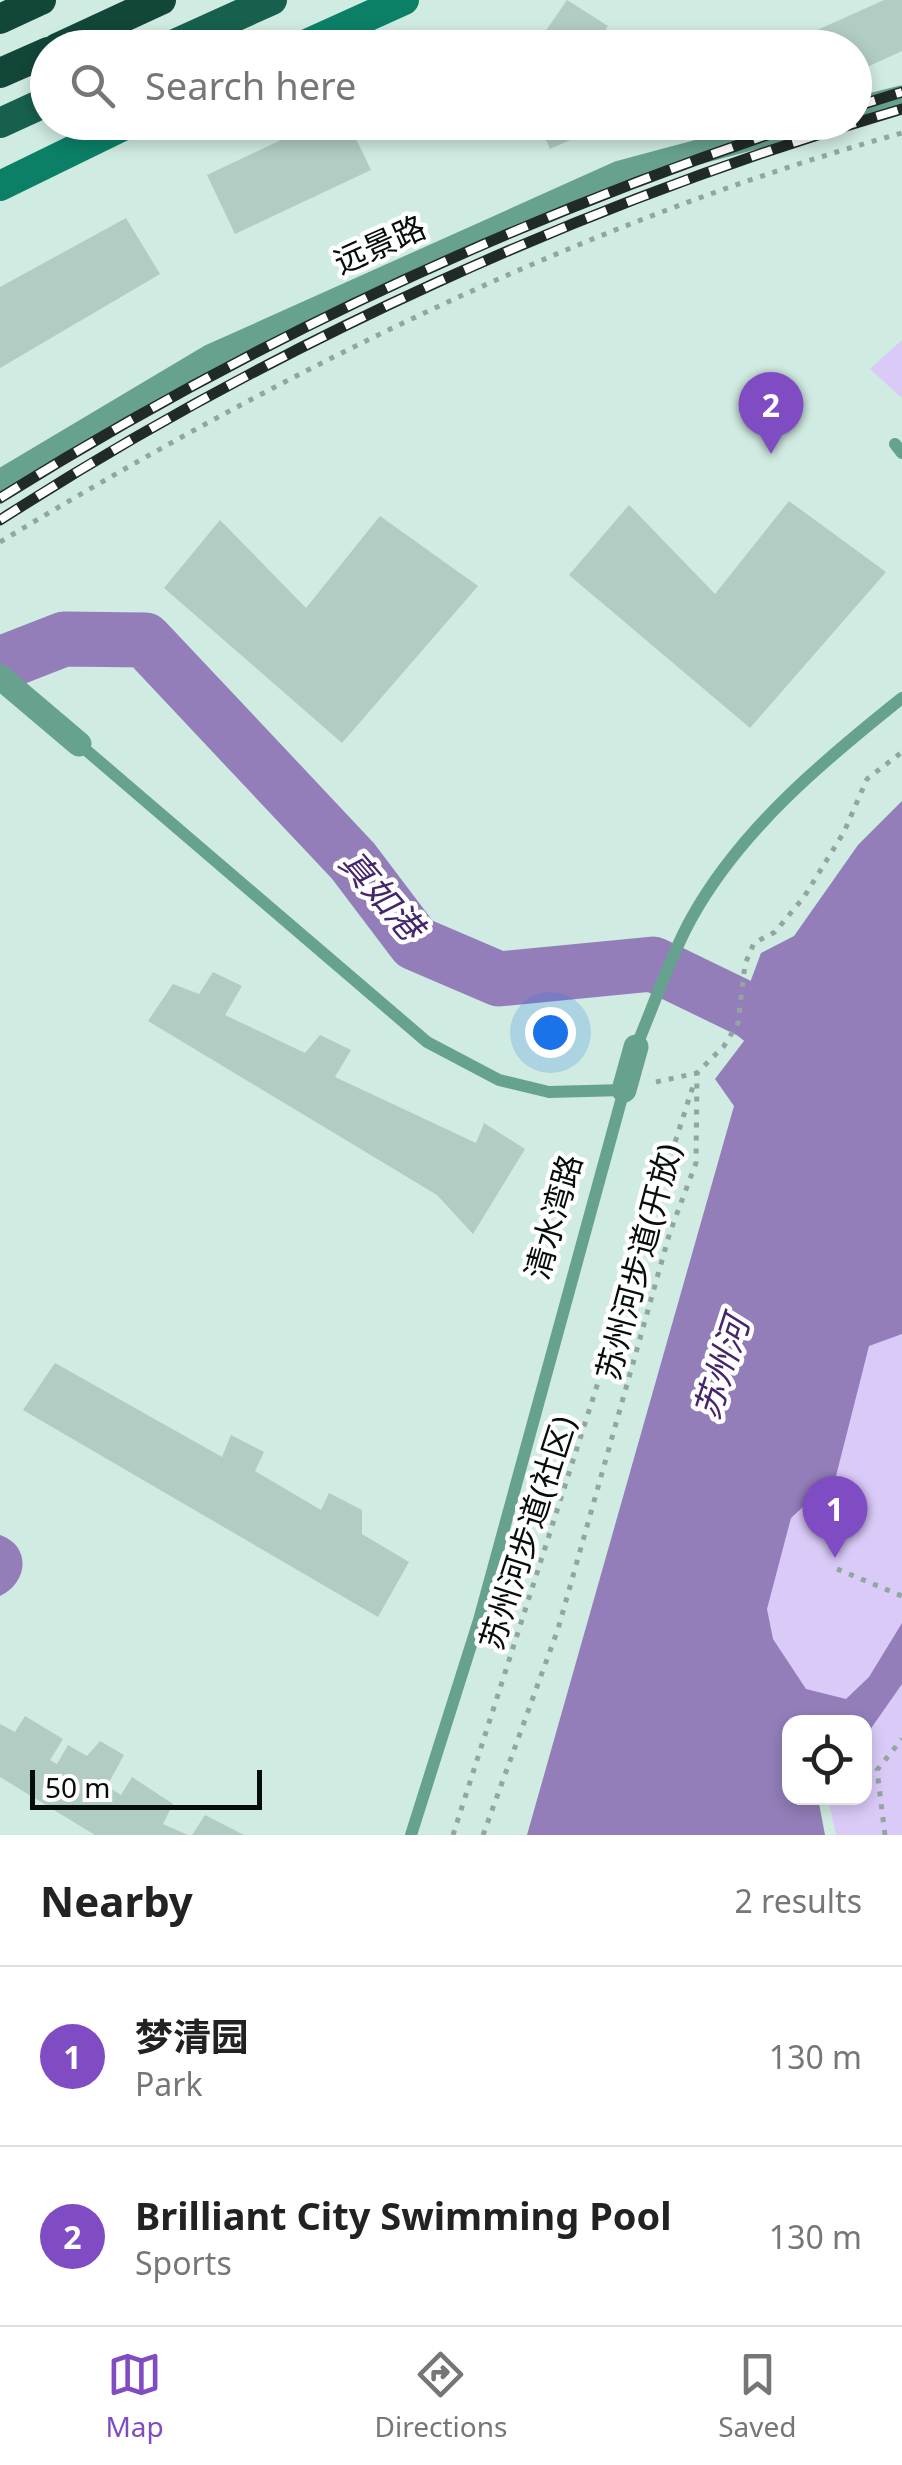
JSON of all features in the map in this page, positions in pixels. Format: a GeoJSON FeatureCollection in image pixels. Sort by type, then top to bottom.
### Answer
{"type":"FeatureCollection","features":[{"type":"Feature","properties":{"kind":"highway"},"geometry":{"type":"LineString","coordinates":[[0,19],[42,0]]}},
{"type":"Feature","properties":{"kind":"highway"},"geometry":{"type":"LineString","coordinates":[[96,30],[162,0]]}},
{"type":"Feature","properties":{"kind":"highway"},"geometry":{"type":"LineString","coordinates":[[0,73],[30,60]]}},
{"type":"Feature","properties":{"kind":"main road"},"geometry":{"type":"LineString","coordinates":[[206,30],[272,0]]}},
{"type":"Feature","properties":{"kind":"main road"},"geometry":{"type":"LineString","coordinates":[[338,30],[404,0]]}},
{"type":"Feature","properties":{"kind":"main road"},"geometry":{"type":"LineString","coordinates":[[0,122],[30,109]]}},
{"type":"Feature","properties":{"kind":"main road"},"geometry":{"type":"LineString","coordinates":[[0,186],[95,140]]}},
{"type":"Feature","properties":{"kind":"street"},"geometry":{"type":"LineString","coordinates":[[872,106],[902,98]]}},
{"type":"Feature","properties":{"kind":"street","name":"远景路"},"geometry":{"type":"LineString","coordinates":[[0,482],[210,357],[620,174],[744,140]]}},
{"type":"Feature","properties":{"kind":"street"},"geometry":{"type":"LineString","coordinates":[[0,677],[79,744]]}},
{"type":"Feature","properties":{"kind":"street","name":"清水湾路"},"geometry":{"type":"LineString","coordinates":[[624,1090],[636,1047]]}},
{"type":"Feature","properties":{"kind":"lane","name":"清水湾路"},"geometry":{"type":"LineString","coordinates":[[636,1047],[690,919],[741,847],[822,762],[902,698]]}},
{"type":"Feature","properties":{"kind":"lane"},"geometry":{"type":"LineString","coordinates":[[79,744],[427,1042],[499,1080],[549,1092],[624,1090]]}},
{"type":"Feature","properties":{"kind":"lane","name":"清水湾路"},"geometry":{"type":"LineString","coordinates":[[410,1835],[479,1620],[624,1090]]}},
{"type":"Feature","properties":{"kind":"path"},"geometry":{"type":"LineString","coordinates":[[0,542],[180,438],[459,297],[736,186],[902,133]]}},
{"type":"Feature","properties":{"kind":"path"},"geometry":{"type":"LineString","coordinates":[[624,1090],[697,1072],[704,1066],[738,1024],[745,964],[754,943],[774,932],[804,897],[844,832],[867,779],[902,752]]}},
{"type":"Feature","properties":{"kind":"path","name":"苏州河步道(社区)"},"geometry":{"type":"LineString","coordinates":[[453,1835],[697,1072]]}},
{"type":"Feature","properties":{"kind":"path","name":"苏州河步道(开放)"},"geometry":{"type":"LineString","coordinates":[[484,1835],[558,1630],[604,1480],[670,1232],[696,1163],[697,1072]]}},
{"type":"Feature","properties":{"kind":"path"},"geometry":{"type":"LineString","coordinates":[[837,1569],[899,1595]]}},
{"type":"Feature","properties":{"kind":"path"},"geometry":{"type":"LineString","coordinates":[[886,1835],[877,1770],[902,1739]]}},
{"type":"Feature","properties":{"kind":"shaded area"},"geometry":{"type":"Polygon","coordinates":[[[902,340],[902,398],[870,369],[902,340]]]}},
{"type":"Feature","properties":{"kind":"shaded area"},"geometry":{"type":"Polygon","coordinates":[[[902,1243],[902,1835],[836,1835],[830,1805],[872,1805],[872,1715],[796,1715],[755,1606],[902,1243]]]}},
{"type":"Feature","properties":{"kind":"water","name":"苏州河"},"geometry":{"type":"Polygon","coordinates":[[[902,801],[902,1334],[869,1346],[836,1476],[791,1518],[767,1609],[773,1639],[806,1689],[846,1699],[869,1677],[902,1623],[902,1684],[872,1727],[872,1715],[782,1715],[782,1805],[819,1805],[825,1835],[527,1835],[734,1106],[715,1079],[747,1037],[751,980],[761,953],[794,936],[858,845],[902,801]]]}},
{"type":"Feature","properties":{"kind":"water"},"geometry":{"type":"Polygon","coordinates":[[[0,1535],[17,1547],[22,1565],[16,1583],[0,1596],[0,1535]]]}},
{"type":"Feature","properties":{"kind":"building"},"geometry":{"type":"Polygon","coordinates":[[[567,0],[608,26],[605,30],[546,30],[567,0]]]}},
{"type":"Feature","properties":{"kind":"building"},"geometry":{"type":"Polygon","coordinates":[[[884,0],[902,0],[902,51],[872,65],[872,30],[817,30],[884,0]]]}},
{"type":"Feature","properties":{"kind":"building"},"geometry":{"type":"Polygon","coordinates":[[[281,140],[357,140],[371,170],[235,234],[207,175],[281,140]]]}},
{"type":"Feature","properties":{"kind":"building"},"geometry":{"type":"Polygon","coordinates":[[[546,140],[571,140],[550,149],[546,140]]]}},
{"type":"Feature","properties":{"kind":"building"},"geometry":{"type":"Polygon","coordinates":[[[126,218],[160,274],[0,368],[0,287],[126,218]]]}},
{"type":"Feature","properties":{"kind":"building"},"geometry":{"type":"Polygon","coordinates":[[[789,501],[886,572],[750,728],[569,575],[629,505],[715,594],[789,501]]]}},
{"type":"Feature","properties":{"kind":"building"},"geometry":{"type":"Polygon","coordinates":[[[380,516],[478,586],[342,743],[164,588],[220,520],[306,608],[380,516]]]}},
{"type":"Feature","properties":{"kind":"building"},"geometry":{"type":"Polygon","coordinates":[[[213,972],[242,986],[225,1015],[305,1053],[320,1035],[351,1050],[335,1077],[476,1143],[484,1123],[525,1149],[473,1234],[437,1195],[148,1021],[173,984],[199,994],[213,972]]]}},
{"type":"Feature","properties":{"kind":"building"},"geometry":{"type":"Polygon","coordinates":[[[55,1363],[222,1457],[231,1435],[264,1452],[255,1471],[321,1510],[329,1493],[362,1510],[362,1534],[409,1562],[378,1617],[23,1410],[55,1363]]]}},
{"type":"Feature","properties":{"kind":"building"},"geometry":{"type":"Polygon","coordinates":[[[25,1716],[63,1739],[50,1760],[57,1764],[68,1745],[87,1756],[100,1741],[124,1755],[107,1786],[121,1795],[132,1777],[173,1804],[163,1824],[188,1835],[95,1835],[0,1777],[0,1724],[15,1732],[25,1716]]]}},
{"type":"Feature","properties":{"kind":"building"},"geometry":{"type":"Polygon","coordinates":[[[205,1815],[244,1835],[192,1835],[205,1815]]]}},
{"type":"Feature","properties":{"kind":"waterway","name":"真如港"},"geometry":{"type":"LineString","coordinates":[[0,664],[64,639],[145,640],[353,861],[415,943],[499,979],[653,964],[752,1012],[810,1059]]}},
{"type":"Feature","properties":{"kind":"railway"},"geometry":{"type":"LineString","coordinates":[[872,101],[902,92]]}},
{"type":"Feature","properties":{"kind":"railway"},"geometry":{"type":"LineString","coordinates":[[872,118],[902,109]]}},
{"type":"Feature","properties":{"kind":"railway"},"geometry":{"type":"LineString","coordinates":[[0,498],[193,386],[392,286],[596,198],[753,140]]}},
{"type":"Feature","properties":{"kind":"railway"},"geometry":{"type":"LineString","coordinates":[[0,520],[212,394],[436,283],[668,187],[804,140]]}},
{"type":"Feature","properties":{"kind":"place","name":"Brilliant City Swimming Pool"},"geometry":{"type":"Point","coordinates":[771,454]}},
{"type":"Feature","properties":{"kind":"place","name":"梦清园"},"geometry":{"type":"Point","coordinates":[835,1558]}}]}
